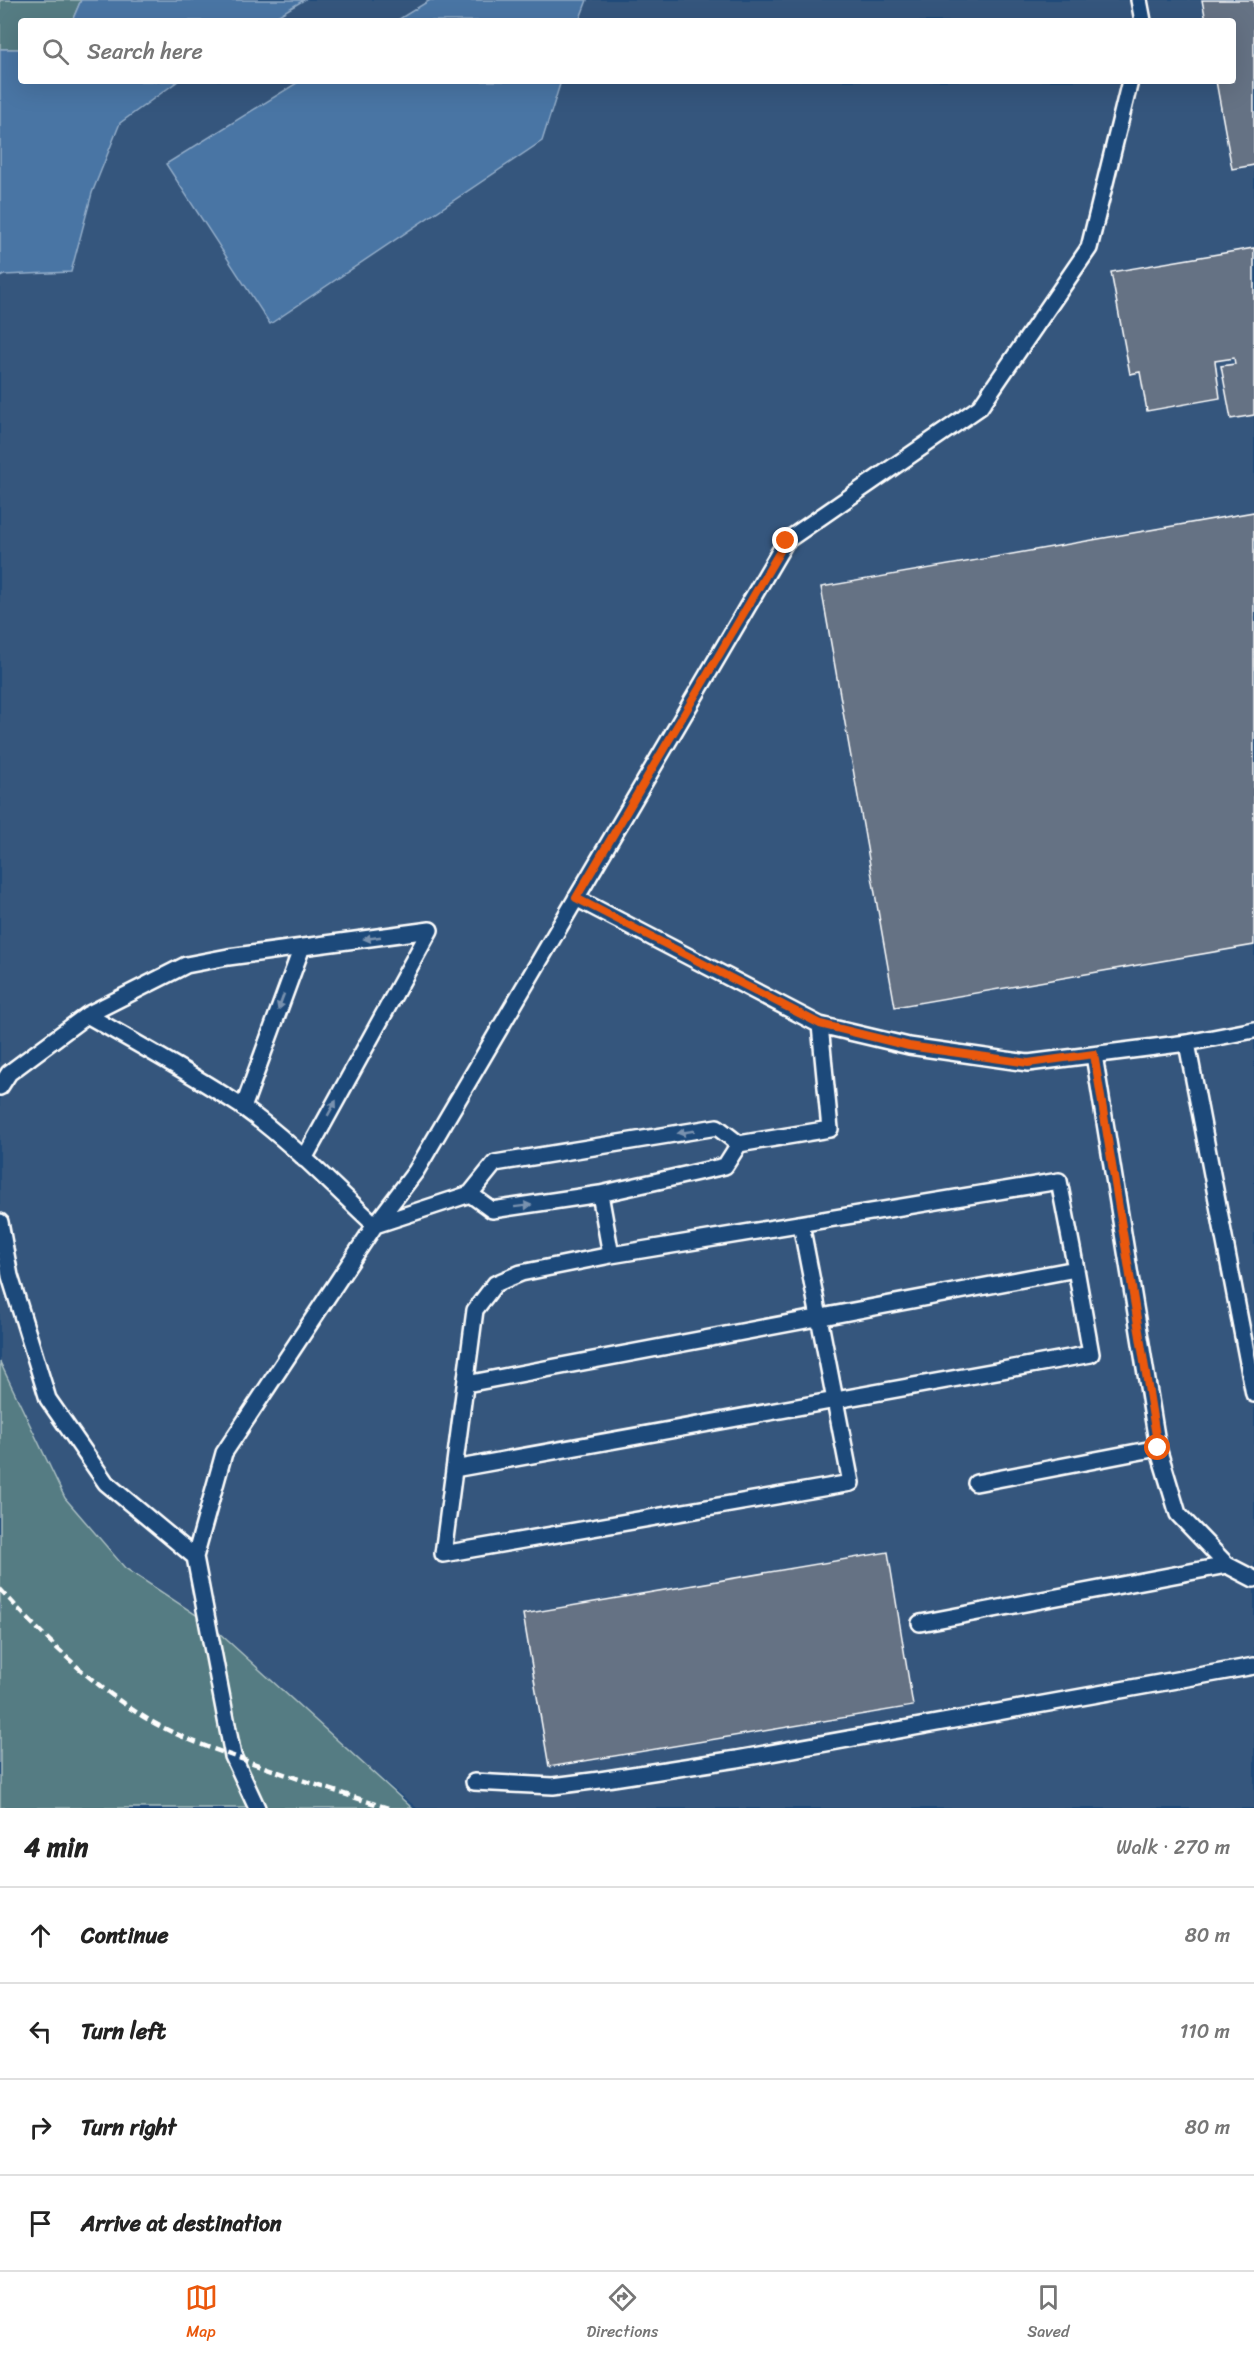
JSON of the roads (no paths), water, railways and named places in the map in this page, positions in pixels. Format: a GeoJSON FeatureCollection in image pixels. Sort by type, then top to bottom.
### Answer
{"type":"FeatureCollection","features":[{"type":"Feature","properties":{"kind":"lane"},"geometry":{"type":"LineString","coordinates":[[1139,0],[1142,18]]}},
{"type":"Feature","properties":{"kind":"lane"},"geometry":{"type":"LineString","coordinates":[[257,1808],[233,1756],[195,1557],[224,1453],[375,1226],[416,1171],[786,541],[980,407],[1089,248],[1129,84]]}},
{"type":"Feature","properties":{"kind":"lane"},"geometry":{"type":"LineString","coordinates":[[576,898],[820,1024],[909,1046],[1028,1063],[1187,1043],[1254,1030]]}},
{"type":"Feature","properties":{"kind":"lane"},"geometry":{"type":"LineString","coordinates":[[0,1087],[9,1073],[87,1015],[186,965],[228,957],[430,930],[304,1159]]}},
{"type":"Feature","properties":{"kind":"lane"},"geometry":{"type":"LineString","coordinates":[[243,1108],[302,947]]}},
{"type":"Feature","properties":{"kind":"lane"},"geometry":{"type":"LineString","coordinates":[[87,1015],[188,1073],[243,1108],[304,1159],[375,1226]]}},
{"type":"Feature","properties":{"kind":"lane"},"geometry":{"type":"LineString","coordinates":[[375,1226],[470,1194],[495,1163],[717,1127],[739,1144],[830,1129],[820,1024]]}},
{"type":"Feature","properties":{"kind":"lane"},"geometry":{"type":"LineString","coordinates":[[1187,1043],[1254,1394]]}},
{"type":"Feature","properties":{"kind":"lane"},"geometry":{"type":"LineString","coordinates":[[1094,1054],[1158,1448],[1178,1514],[1227,1565],[1254,1580]]}},
{"type":"Feature","properties":{"kind":"lane"},"geometry":{"type":"LineString","coordinates":[[470,1194],[492,1210],[600,1194],[725,1166],[739,1144]]}},
{"type":"Feature","properties":{"kind":"lane"},"geometry":{"type":"LineString","coordinates":[[454,1469],[837,1401],[1091,1354],[1059,1181],[611,1255],[521,1273],[495,1284],[475,1310],[466,1384],[454,1469],[443,1554],[851,1483],[837,1401],[821,1318],[801,1224]]}},
{"type":"Feature","properties":{"kind":"lane"},"geometry":{"type":"LineString","coordinates":[[600,1194],[611,1255]]}},
{"type":"Feature","properties":{"kind":"lane"},"geometry":{"type":"LineString","coordinates":[[0,1222],[10,1276],[48,1399],[106,1483],[195,1557]]}},
{"type":"Feature","properties":{"kind":"lane"},"geometry":{"type":"LineString","coordinates":[[466,1384],[1076,1269]]}},
{"type":"Feature","properties":{"kind":"lane"},"geometry":{"type":"LineString","coordinates":[[976,1483],[1158,1448]]}},
{"type":"Feature","properties":{"kind":"lane"},"geometry":{"type":"LineString","coordinates":[[920,1623],[1227,1565]]}},
{"type":"Feature","properties":{"kind":"lane"},"geometry":{"type":"LineString","coordinates":[[474,1782],[553,1786],[612,1778],[736,1759],[1254,1666]]}},
{"type":"Feature","properties":{"kind":"railway"},"geometry":{"type":"LineString","coordinates":[[0,1589],[50,1641],[86,1674],[124,1704],[156,1724],[218,1751],[388,1808]]}}]}
